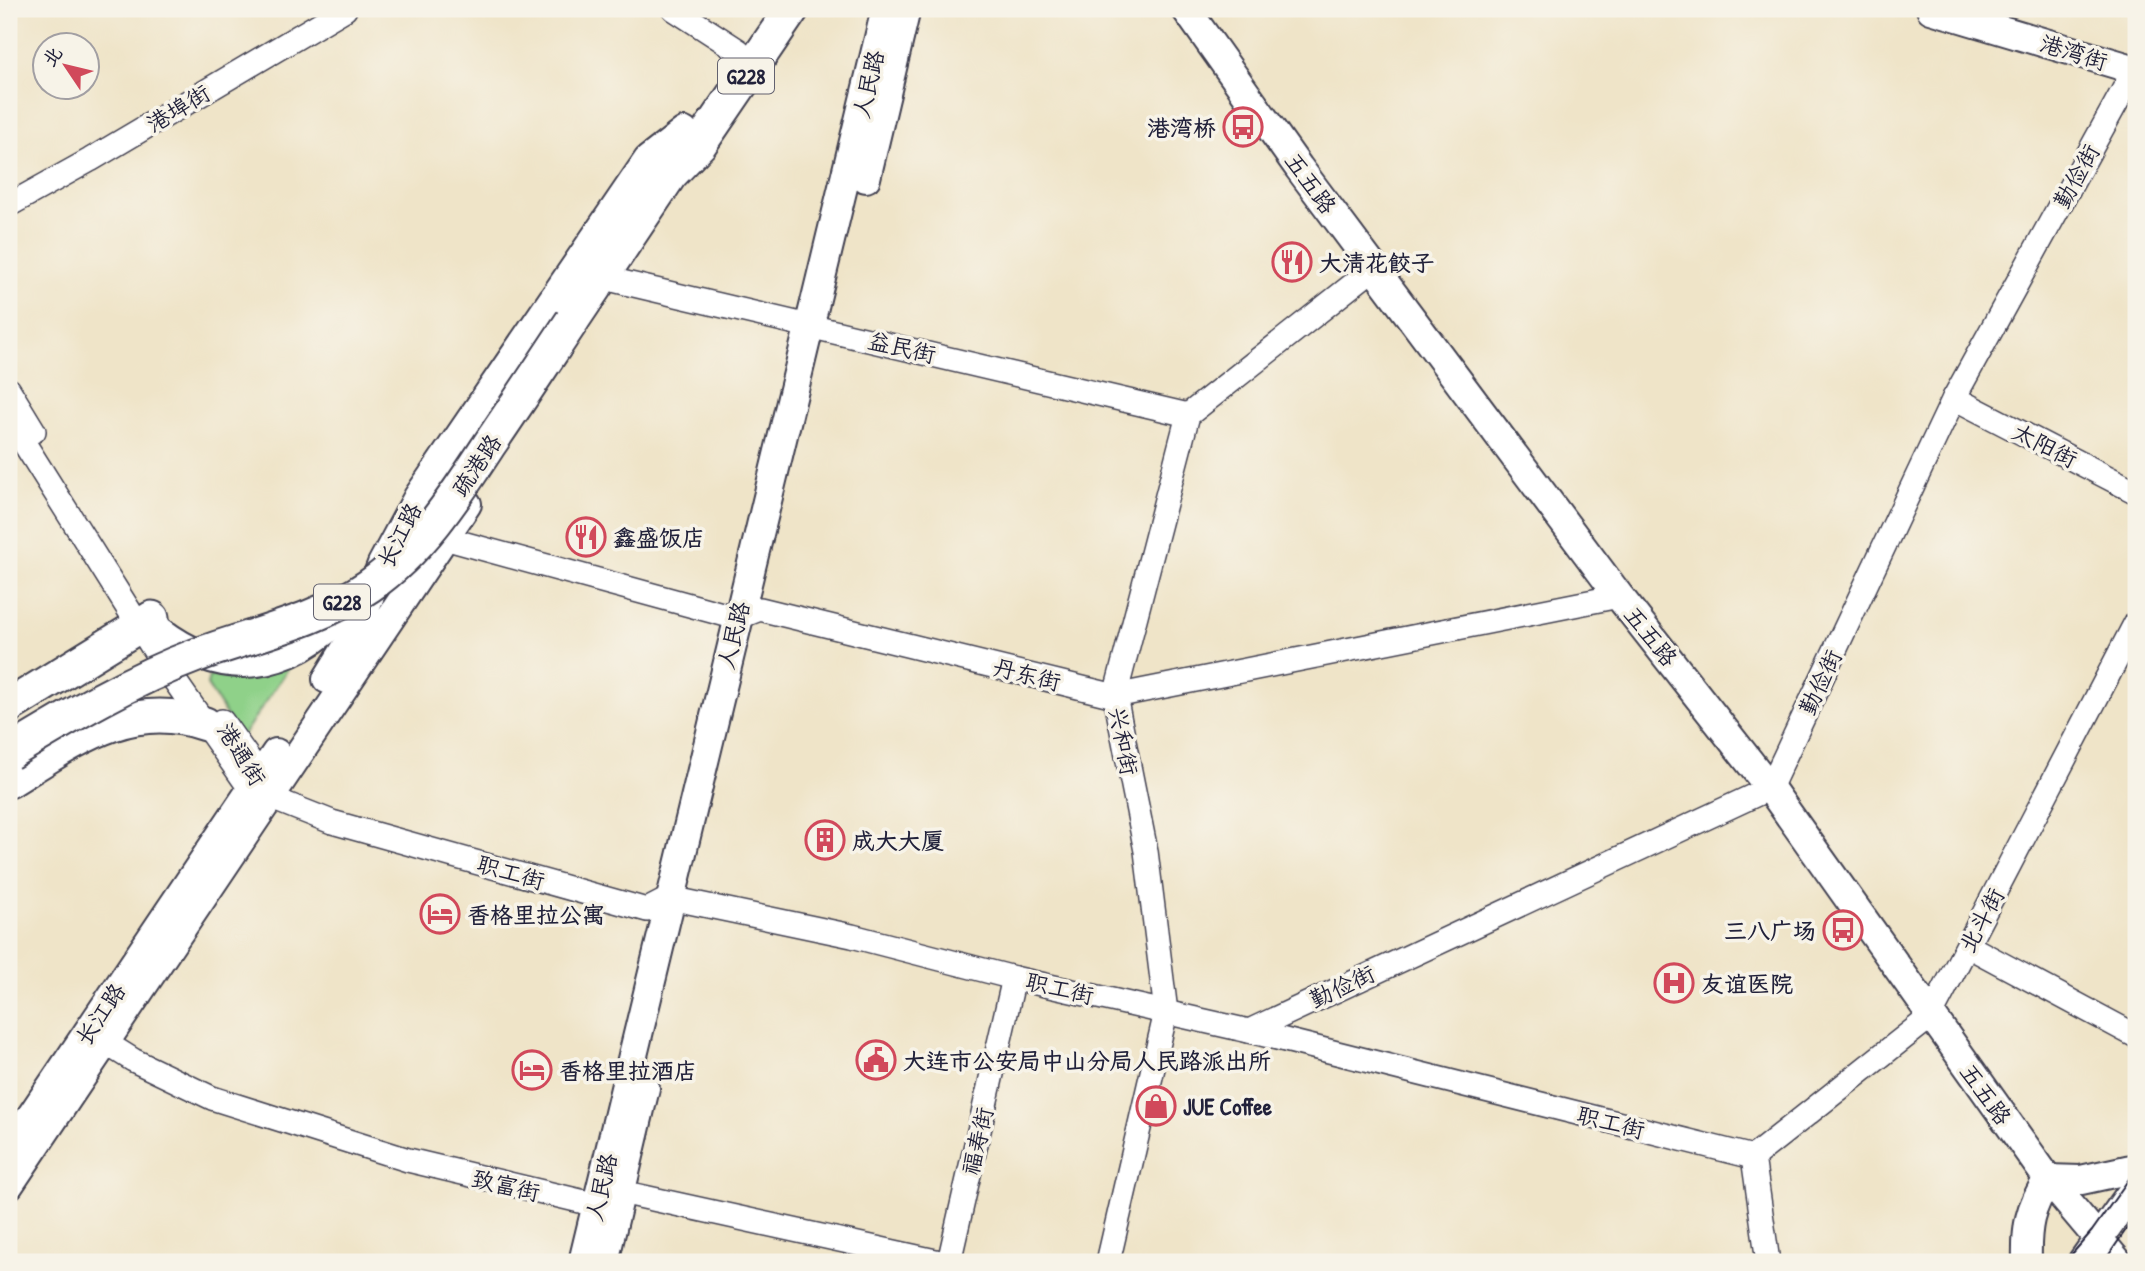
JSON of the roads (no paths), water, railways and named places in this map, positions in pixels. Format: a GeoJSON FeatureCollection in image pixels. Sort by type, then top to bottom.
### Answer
{"type":"FeatureCollection","features":[{"type":"Feature","properties":{"kind":"highway","name":"长江路"},"geometry":{"type":"LineString","coordinates":[[692,138],[739,51],[768,9]]}},
{"type":"Feature","properties":{"kind":"highway","name":"长江路"},"geometry":{"type":"LineString","coordinates":[[692,138],[792,9]]}},
{"type":"Feature","properties":{"kind":"highway","name":"疏港路"},"geometry":{"type":"LineString","coordinates":[[9,733],[103,676],[143,656],[330,585],[389,549],[436,501],[692,138]]}},
{"type":"Feature","properties":{"kind":"highway","name":"疏港路"},"geometry":{"type":"LineString","coordinates":[[9,753],[101,698],[141,678],[196,655],[300,621],[336,606],[369,586],[397,564],[447,509],[567,318]]}},
{"type":"Feature","properties":{"kind":"highway"},"geometry":{"type":"LineString","coordinates":[[9,706],[150,625]]}},
{"type":"Feature","properties":{"kind":"highway"},"geometry":{"type":"LineString","coordinates":[[9,781],[90,732],[121,721],[156,714],[181,715],[205,724]]}},
{"type":"Feature","properties":{"kind":"main road","name":"人民路"},"geometry":{"type":"LineString","coordinates":[[819,327],[886,9]]}},
{"type":"Feature","properties":{"kind":"main road","name":"人民路"},"geometry":{"type":"LineString","coordinates":[[604,1262],[609,1199],[679,899],[819,327],[906,9]]}},
{"type":"Feature","properties":{"kind":"main road","name":"五五路"},"geometry":{"type":"LineString","coordinates":[[1186,9],[1374,268],[1619,596],[1770,788],[1930,1017],[2048,1179],[2118,1262]]}},
{"type":"Feature","properties":{"kind":"main road","name":"港湾街"},"geometry":{"type":"LineString","coordinates":[[1931,9],[2136,69]]}},
{"type":"Feature","properties":{"kind":"main road"},"geometry":{"type":"LineString","coordinates":[[260,788],[444,538],[682,184],[692,138]]}},
{"type":"Feature","properties":{"kind":"main road","name":"长江路"},"geometry":{"type":"LineString","coordinates":[[9,1185],[96,1037],[340,661],[356,632],[382,564],[418,497],[648,160],[692,138]]}},
{"type":"Feature","properties":{"kind":"main road"},"geometry":{"type":"LineString","coordinates":[[150,625],[179,645],[203,657],[233,663],[263,662],[292,654],[320,637],[346,611],[382,564]]}},
{"type":"Feature","properties":{"kind":"main road","name":"长江路"},"geometry":{"type":"LineString","coordinates":[[9,1149],[96,1037]]}},
{"type":"Feature","properties":{"kind":"main road"},"geometry":{"type":"LineString","coordinates":[[2027,1262],[2027,1229],[2032,1205],[2048,1179],[2081,1180],[2136,1168]]}},
{"type":"Feature","properties":{"kind":"main road"},"geometry":{"type":"LineString","coordinates":[[2082,1262],[2136,1186]]}},
{"type":"Feature","properties":{"kind":"main road","name":"人民路"},"geometry":{"type":"LineString","coordinates":[[583,1262],[609,1199]]}},
{"type":"Feature","properties":{"kind":"main road"},"geometry":{"type":"LineString","coordinates":[[2099,1240],[2108,1245],[2136,1250]]}},
{"type":"Feature","properties":{"kind":"street","name":"港埠街"},"geometry":{"type":"LineString","coordinates":[[9,205],[345,9]]}},
{"type":"Feature","properties":{"kind":"street"},"geometry":{"type":"LineString","coordinates":[[674,9],[739,51]]}},
{"type":"Feature","properties":{"kind":"street","name":"勤俭街"},"geometry":{"type":"LineString","coordinates":[[1249,1031],[1770,788],[1954,398],[2136,69]]}},
{"type":"Feature","properties":{"kind":"street"},"geometry":{"type":"LineString","coordinates":[[1188,415],[1374,268]]}},
{"type":"Feature","properties":{"kind":"street","name":"益民街"},"geometry":{"type":"LineString","coordinates":[[617,281],[1188,415]]}},
{"type":"Feature","properties":{"kind":"street","name":"港通街"},"geometry":{"type":"LineString","coordinates":[[9,390],[150,625],[205,724],[260,788]]}},
{"type":"Feature","properties":{"kind":"street","name":"太阳街"},"geometry":{"type":"LineString","coordinates":[[1954,398],[2136,492]]}},
{"type":"Feature","properties":{"kind":"street","name":"兴和街"},"geometry":{"type":"LineString","coordinates":[[1108,1262],[1166,1012],[1146,851],[1115,696],[1188,415]]}},
{"type":"Feature","properties":{"kind":"street","name":"港通街"},"geometry":{"type":"LineString","coordinates":[[9,419],[260,788]]}},
{"type":"Feature","properties":{"kind":"street","name":"丹东街"},"geometry":{"type":"LineString","coordinates":[[444,538],[748,614],[1115,696],[1619,596]]}},
{"type":"Feature","properties":{"kind":"street","name":"北斗街"},"geometry":{"type":"LineString","coordinates":[[1753,1157],[1930,1017],[2136,622]]}},
{"type":"Feature","properties":{"kind":"street","name":"职工街"},"geometry":{"type":"LineString","coordinates":[[260,788],[332,822],[647,910],[679,899],[852,936],[1014,978],[1249,1031],[1753,1157]]}},
{"type":"Feature","properties":{"kind":"street"},"geometry":{"type":"LineString","coordinates":[[1968,946],[2136,1036]]}},
{"type":"Feature","properties":{"kind":"street","name":"福寿街"},"geometry":{"type":"LineString","coordinates":[[949,1262],[1014,978]]}},
{"type":"Feature","properties":{"kind":"street","name":"致富街"},"geometry":{"type":"LineString","coordinates":[[96,1037],[133,1060],[212,1098],[408,1160],[940,1262]]}},
{"type":"Feature","properties":{"kind":"street"},"geometry":{"type":"LineString","coordinates":[[1753,1157],[1768,1262]]}},
{"type":"Feature","properties":{"kind":"tram line"},"geometry":{"type":"LineString","coordinates":[[2065,1262],[2092,1231],[2136,1169]]}},
{"type":"Feature","properties":{"kind":"tram line"},"geometry":{"type":"LineString","coordinates":[[2104,1262],[2136,1215]]}},
{"type":"Feature","properties":{"kind":"place","name":"港湾桥"},"geometry":{"type":"Point","coordinates":[1243,127]}},
{"type":"Feature","properties":{"kind":"place","name":"大清花餃子"},"geometry":{"type":"Point","coordinates":[1292,262]}},
{"type":"Feature","properties":{"kind":"place","name":"鑫盛饭店"},"geometry":{"type":"Point","coordinates":[586,537]}},
{"type":"Feature","properties":{"kind":"place","name":"成大大厦"},"geometry":{"type":"Point","coordinates":[825,840]}},
{"type":"Feature","properties":{"kind":"place","name":"香格里拉公寓"},"geometry":{"type":"Point","coordinates":[440,914]}},
{"type":"Feature","properties":{"kind":"place","name":"三八广场"},"geometry":{"type":"Point","coordinates":[1843,930]}},
{"type":"Feature","properties":{"kind":"place","name":"友谊医院"},"geometry":{"type":"Point","coordinates":[1674,983]}},
{"type":"Feature","properties":{"kind":"place","name":"大连市公安局中山分局人民路派出所"},"geometry":{"type":"Point","coordinates":[876,1060]}},
{"type":"Feature","properties":{"kind":"place","name":"香格里拉酒店"},"geometry":{"type":"Point","coordinates":[532,1070]}},
{"type":"Feature","properties":{"kind":"place","name":"JUE Coffee"},"geometry":{"type":"Point","coordinates":[1156,1106]}}]}
